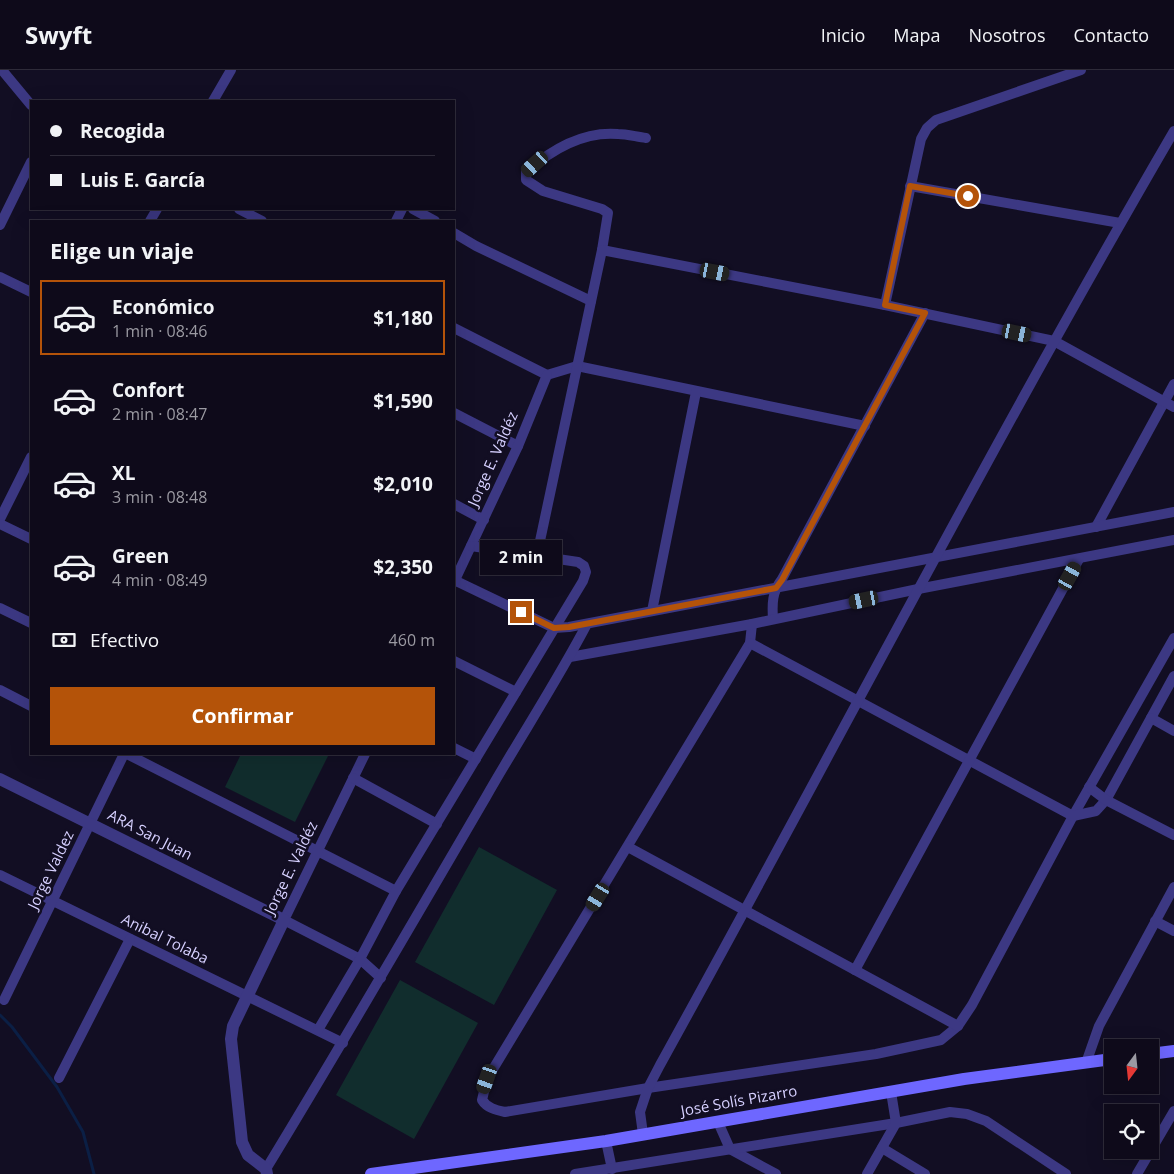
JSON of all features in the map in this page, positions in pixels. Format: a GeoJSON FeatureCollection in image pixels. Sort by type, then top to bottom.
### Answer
{"type":"FeatureCollection","features":[{"type":"Feature","properties":{"kind":"main road"},"geometry":{"type":"LineString","coordinates":[[1159,1053],[1174,1051]]}},
{"type":"Feature","properties":{"kind":"main road","name":"José Solís Pizarro"},"geometry":{"type":"LineString","coordinates":[[371,1174],[416,1171],[606,1141],[964,1079],[1104,1060]]}},
{"type":"Feature","properties":{"kind":"street"},"geometry":{"type":"LineString","coordinates":[[2,70],[30,104]]}},
{"type":"Feature","properties":{"kind":"street"},"geometry":{"type":"LineString","coordinates":[[216,100],[231,70]]}},
{"type":"Feature","properties":{"kind":"street"},"geometry":{"type":"LineString","coordinates":[[885,305],[921,139],[927,128],[936,120],[1081,70]]}},
{"type":"Feature","properties":{"kind":"street"},"geometry":{"type":"LineString","coordinates":[[642,1134],[640,1112],[648,1088],[1054,341],[1174,131]]}},
{"type":"Feature","properties":{"kind":"street"},"geometry":{"type":"LineString","coordinates":[[537,555],[578,366],[608,213],[602,209],[543,191],[526,180],[526,172],[559,148],[583,137],[617,133],[646,138]]}},
{"type":"Feature","properties":{"kind":"street"},"geometry":{"type":"LineString","coordinates":[[0,225],[30,164]]}},
{"type":"Feature","properties":{"kind":"street"},"geometry":{"type":"LineString","coordinates":[[910,186],[1120,224]]}},
{"type":"Feature","properties":{"kind":"street"},"geometry":{"type":"LineString","coordinates":[[241,210],[260,220]]}},
{"type":"Feature","properties":{"kind":"street"},"geometry":{"type":"LineString","coordinates":[[415,210],[433,220]]}},
{"type":"Feature","properties":{"kind":"street"},"geometry":{"type":"LineString","coordinates":[[455,234],[476,246],[591,301]]}},
{"type":"Feature","properties":{"kind":"street"},"geometry":{"type":"LineString","coordinates":[[602,250],[925,313],[1054,341],[1174,407]]}},
{"type":"Feature","properties":{"kind":"street"},"geometry":{"type":"LineString","coordinates":[[0,277],[30,292]]}},
{"type":"Feature","properties":{"kind":"street"},"geometry":{"type":"LineString","coordinates":[[773,619],[772,601],[776,588],[925,313]]}},
{"type":"Feature","properties":{"kind":"street"},"geometry":{"type":"LineString","coordinates":[[455,328],[548,375],[578,366],[865,426]]}},
{"type":"Feature","properties":{"kind":"street","name":"Jorge E. Valdéz"},"geometry":{"type":"LineString","coordinates":[[455,579],[518,446],[548,375]]}},
{"type":"Feature","properties":{"kind":"street"},"geometry":{"type":"LineString","coordinates":[[1096,527],[1174,384]]}},
{"type":"Feature","properties":{"kind":"street"},"geometry":{"type":"LineString","coordinates":[[652,611],[696,392]]}},
{"type":"Feature","properties":{"kind":"street"},"geometry":{"type":"LineString","coordinates":[[455,414],[518,446]]}},
{"type":"Feature","properties":{"kind":"street"},"geometry":{"type":"LineString","coordinates":[[0,519],[30,459]]}},
{"type":"Feature","properties":{"kind":"street"},"geometry":{"type":"LineString","coordinates":[[455,505],[484,520]]}},
{"type":"Feature","properties":{"kind":"street"},"geometry":{"type":"LineString","coordinates":[[455,581],[554,628],[587,624],[1174,512]]}},
{"type":"Feature","properties":{"kind":"street"},"geometry":{"type":"LineString","coordinates":[[0,524],[30,539]]}},
{"type":"Feature","properties":{"kind":"street"},"geometry":{"type":"LineString","coordinates":[[570,657],[752,624],[918,589],[1174,540]]}},
{"type":"Feature","properties":{"kind":"street"},"geometry":{"type":"LineString","coordinates":[[318,1030],[360,959],[396,891],[583,581],[586,572],[584,566],[578,562],[471,546]]}},
{"type":"Feature","properties":{"kind":"street"},"geometry":{"type":"LineString","coordinates":[[855,970],[1079,559]]}},
{"type":"Feature","properties":{"kind":"street"},"geometry":{"type":"LineString","coordinates":[[0,608],[30,623]]}},
{"type":"Feature","properties":{"kind":"street"},"geometry":{"type":"LineString","coordinates":[[267,1172],[494,782],[570,657],[587,624]]}},
{"type":"Feature","properties":{"kind":"street"},"geometry":{"type":"LineString","coordinates":[[752,624],[750,643],[487,1079],[482,1100],[485,1105],[505,1112],[648,1088],[876,1054],[941,1040],[958,1026],[972,1006],[1073,816],[1174,638]]}},
{"type":"Feature","properties":{"kind":"street"},"geometry":{"type":"LineString","coordinates":[[750,643],[1073,816],[1096,811],[1106,800],[1174,676]]}},
{"type":"Feature","properties":{"kind":"street"},"geometry":{"type":"LineString","coordinates":[[455,662],[516,692]]}},
{"type":"Feature","properties":{"kind":"street"},"geometry":{"type":"LineString","coordinates":[[0,690],[30,705]]}},
{"type":"Feature","properties":{"kind":"street"},"geometry":{"type":"LineString","coordinates":[[1151,718],[1174,731]]}},
{"type":"Feature","properties":{"kind":"street"},"geometry":{"type":"LineString","coordinates":[[455,749],[476,760]]}},
{"type":"Feature","properties":{"kind":"street","name":"Jorge Valdez"},"geometry":{"type":"LineString","coordinates":[[4,1000],[90,823],[125,755]]}},
{"type":"Feature","properties":{"kind":"street"},"geometry":{"type":"LineString","coordinates":[[128,755],[396,891]]}},
{"type":"Feature","properties":{"kind":"street","name":"Jorge E. Valdéz"},"geometry":{"type":"LineString","coordinates":[[267,1172],[248,1155],[242,1142],[232,1039],[233,1026],[364,755]]}},
{"type":"Feature","properties":{"kind":"street","name":"ARA San Juan"},"geometry":{"type":"LineString","coordinates":[[0,778],[284,920]]}},
{"type":"Feature","properties":{"kind":"street"},"geometry":{"type":"LineString","coordinates":[[353,778],[437,824]]}},
{"type":"Feature","properties":{"kind":"street"},"geometry":{"type":"LineString","coordinates":[[1089,787],[1106,800],[1174,835]]}},
{"type":"Feature","properties":{"kind":"street"},"geometry":{"type":"LineString","coordinates":[[628,847],[958,1026]]}},
{"type":"Feature","properties":{"kind":"street","name":"Anibal Tolaba"},"geometry":{"type":"LineString","coordinates":[[0,875],[343,1043]]}},
{"type":"Feature","properties":{"kind":"street"},"geometry":{"type":"LineString","coordinates":[[1086,1063],[1099,1026],[1174,887]]}},
{"type":"Feature","properties":{"kind":"street"},"geometry":{"type":"LineString","coordinates":[[284,920],[360,959],[381,978]]}},
{"type":"Feature","properties":{"kind":"street"},"geometry":{"type":"LineString","coordinates":[[1155,921],[1174,931]]}},
{"type":"Feature","properties":{"kind":"street"},"geometry":{"type":"LineString","coordinates":[[60,1078],[130,938]]}},
{"type":"Feature","properties":{"kind":"street"},"geometry":{"type":"LineString","coordinates":[[867,1174],[896,1123],[891,1092]]}},
{"type":"Feature","properties":{"kind":"street"},"geometry":{"type":"LineString","coordinates":[[1137,1174],[1174,1111]]}},
{"type":"Feature","properties":{"kind":"street"},"geometry":{"type":"LineString","coordinates":[[575,1174],[606,1171],[896,1123],[950,1112],[967,1114],[986,1121],[1066,1174]]}},
{"type":"Feature","properties":{"kind":"street"},"geometry":{"type":"LineString","coordinates":[[718,1122],[730,1149],[776,1174]]}},
{"type":"Feature","properties":{"kind":"street"},"geometry":{"type":"LineString","coordinates":[[606,1141],[606,1171]]}},
{"type":"Feature","properties":{"kind":"street"},"geometry":{"type":"LineString","coordinates":[[882,1148],[925,1174]]}},
{"type":"Feature","properties":{"kind":"street"},"geometry":{"type":"LineString","coordinates":[[625,1167],[636,1174]]}},
{"type":"Feature","properties":{"kind":"green space"},"geometry":{"type":"Polygon","coordinates":[[[241,755],[328,755],[295,822],[225,787],[241,755]]]}},
{"type":"Feature","properties":{"kind":"green space"},"geometry":{"type":"Polygon","coordinates":[[[479,847],[557,890],[494,1005],[415,962],[479,847]]]}},
{"type":"Feature","properties":{"kind":"green space"},"geometry":{"type":"Polygon","coordinates":[[[400,980],[478,1023],[414,1139],[336,1095],[400,980]]]}},
{"type":"Feature","properties":{"kind":"waterway"},"geometry":{"type":"LineString","coordinates":[[0,1015],[12,1027],[57,1087],[83,1132],[94,1174]]}},
{"type":"Feature","properties":{"kind":"route"},"geometry":{"type":"LineString","coordinates":[[521,612],[554,628],[569,627],[776,588],[925,313],[885,305],[910,186],[968,196]]}}]}
